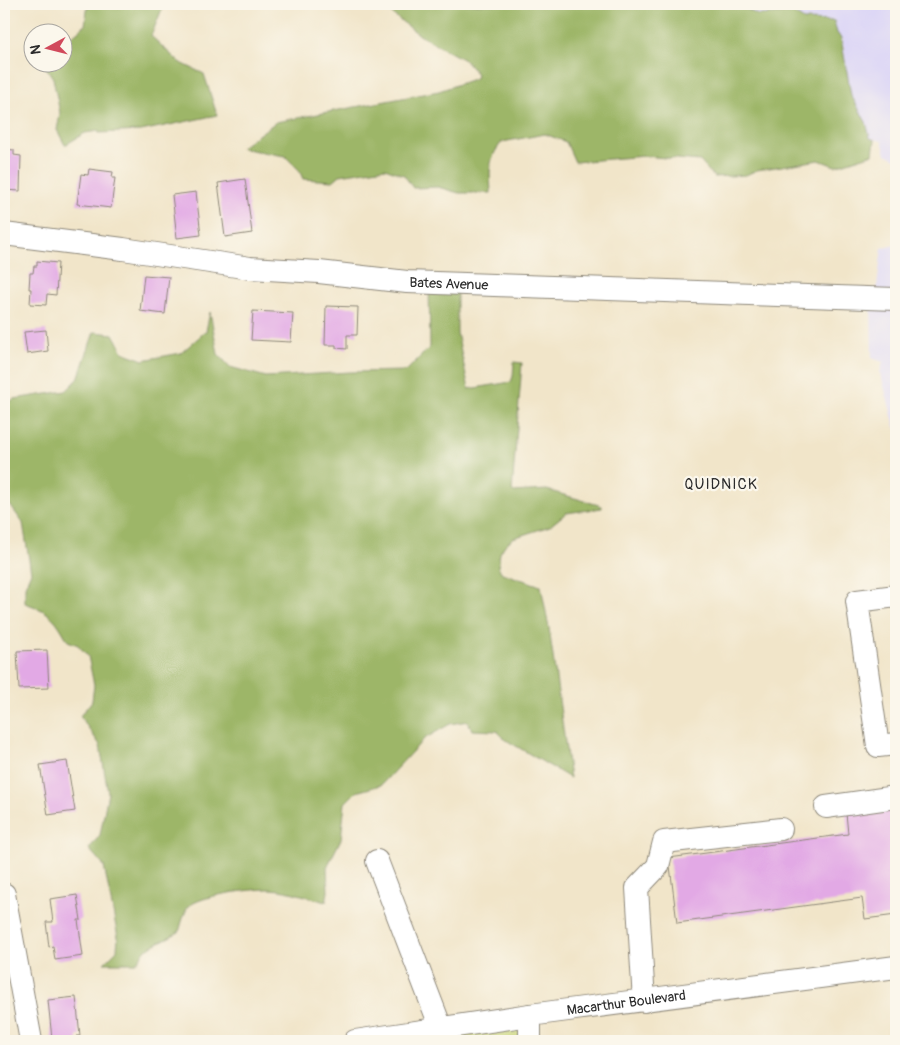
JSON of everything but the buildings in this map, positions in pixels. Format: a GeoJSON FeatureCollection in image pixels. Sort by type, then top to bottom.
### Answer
{"type":"FeatureCollection","features":[{"type":"Feature","properties":{"kind":"street","name":"Bates Avenue"},"geometry":{"type":"LineString","coordinates":[[4,234],[124,249],[250,268],[319,272],[407,282],[896,299]]}},
{"type":"Feature","properties":{"kind":"street"},"geometry":{"type":"LineString","coordinates":[[896,596],[857,601],[878,746],[896,744]]}},
{"type":"Feature","properties":{"kind":"street"},"geometry":{"type":"LineString","coordinates":[[826,807],[896,797]]}},
{"type":"Feature","properties":{"kind":"street"},"geometry":{"type":"LineString","coordinates":[[644,1001],[637,888],[658,866],[664,842],[781,829]]}},
{"type":"Feature","properties":{"kind":"street"},"geometry":{"type":"LineString","coordinates":[[377,861],[441,1028]]}},
{"type":"Feature","properties":{"kind":"street"},"geometry":{"type":"LineString","coordinates":[[4,894],[31,1041]]}},
{"type":"Feature","properties":{"kind":"street","name":"Macarthur Boulevard"},"geometry":{"type":"LineString","coordinates":[[355,1041],[530,1015],[896,967]]}},
{"type":"Feature","properties":{"kind":"street"},"geometry":{"type":"LineString","coordinates":[[530,1015],[530,1041]]}},
{"type":"Feature","properties":{"kind":"shaded area"},"geometry":{"type":"Polygon","coordinates":[[[741,4],[896,4],[896,159],[886,154],[882,141],[870,138],[866,122],[851,95],[842,38],[837,33],[834,21],[804,20],[793,13],[758,15],[741,6],[741,4]]]}},
{"type":"Feature","properties":{"kind":"shaded area"},"geometry":{"type":"Polygon","coordinates":[[[896,245],[896,430],[880,372],[883,362],[872,358],[871,301],[876,294],[882,248],[896,245]]]}},
{"type":"Feature","properties":{"kind":"green space"},"geometry":{"type":"Polygon","coordinates":[[[88,4],[164,4],[151,36],[179,62],[204,74],[217,115],[141,131],[99,133],[98,131],[85,133],[65,145],[57,130],[60,113],[53,78],[49,72],[72,72],[72,36],[85,25],[88,4]]]}},
{"type":"Feature","properties":{"kind":"green space"},"geometry":{"type":"Polygon","coordinates":[[[379,4],[741,4],[741,6],[758,15],[793,13],[804,20],[834,21],[837,33],[841,38],[851,95],[866,122],[870,138],[875,140],[873,154],[835,166],[819,160],[757,170],[746,175],[714,177],[700,161],[644,156],[575,162],[566,142],[545,134],[502,142],[492,160],[490,172],[491,193],[459,193],[438,187],[413,188],[404,175],[385,168],[340,175],[333,181],[303,179],[299,170],[285,156],[240,148],[276,122],[439,91],[476,78],[477,74],[466,61],[421,36],[379,4]]]}},
{"type":"Feature","properties":{"kind":"green space"},"geometry":{"type":"Polygon","coordinates":[[[429,282],[457,286],[457,333],[469,389],[511,382],[514,362],[522,363],[512,492],[547,490],[602,506],[602,508],[566,513],[550,526],[513,538],[500,553],[498,567],[502,573],[541,586],[549,628],[570,778],[506,740],[497,731],[472,730],[468,721],[450,724],[424,739],[381,785],[356,792],[345,803],[341,839],[327,867],[328,892],[326,902],[291,892],[270,889],[252,890],[203,899],[188,907],[179,932],[146,949],[136,963],[104,963],[117,950],[118,937],[104,866],[89,849],[100,835],[108,793],[100,745],[80,716],[92,701],[94,685],[88,656],[78,645],[68,641],[56,621],[47,613],[25,603],[25,586],[31,572],[23,523],[4,497],[4,405],[14,399],[66,391],[78,379],[94,332],[113,334],[123,352],[143,360],[181,353],[206,331],[210,312],[218,354],[230,367],[266,377],[406,371],[430,347],[429,282]]]}},
{"type":"Feature","properties":{"kind":"green space"},"geometry":{"type":"Polygon","coordinates":[[[517,1016],[525,1041],[344,1041],[347,1040],[517,1016]]]}},
{"type":"Feature","properties":{"kind":"district","name":"QUIDNICK"},"geometry":{"type":"Point","coordinates":[721,484]}}]}
